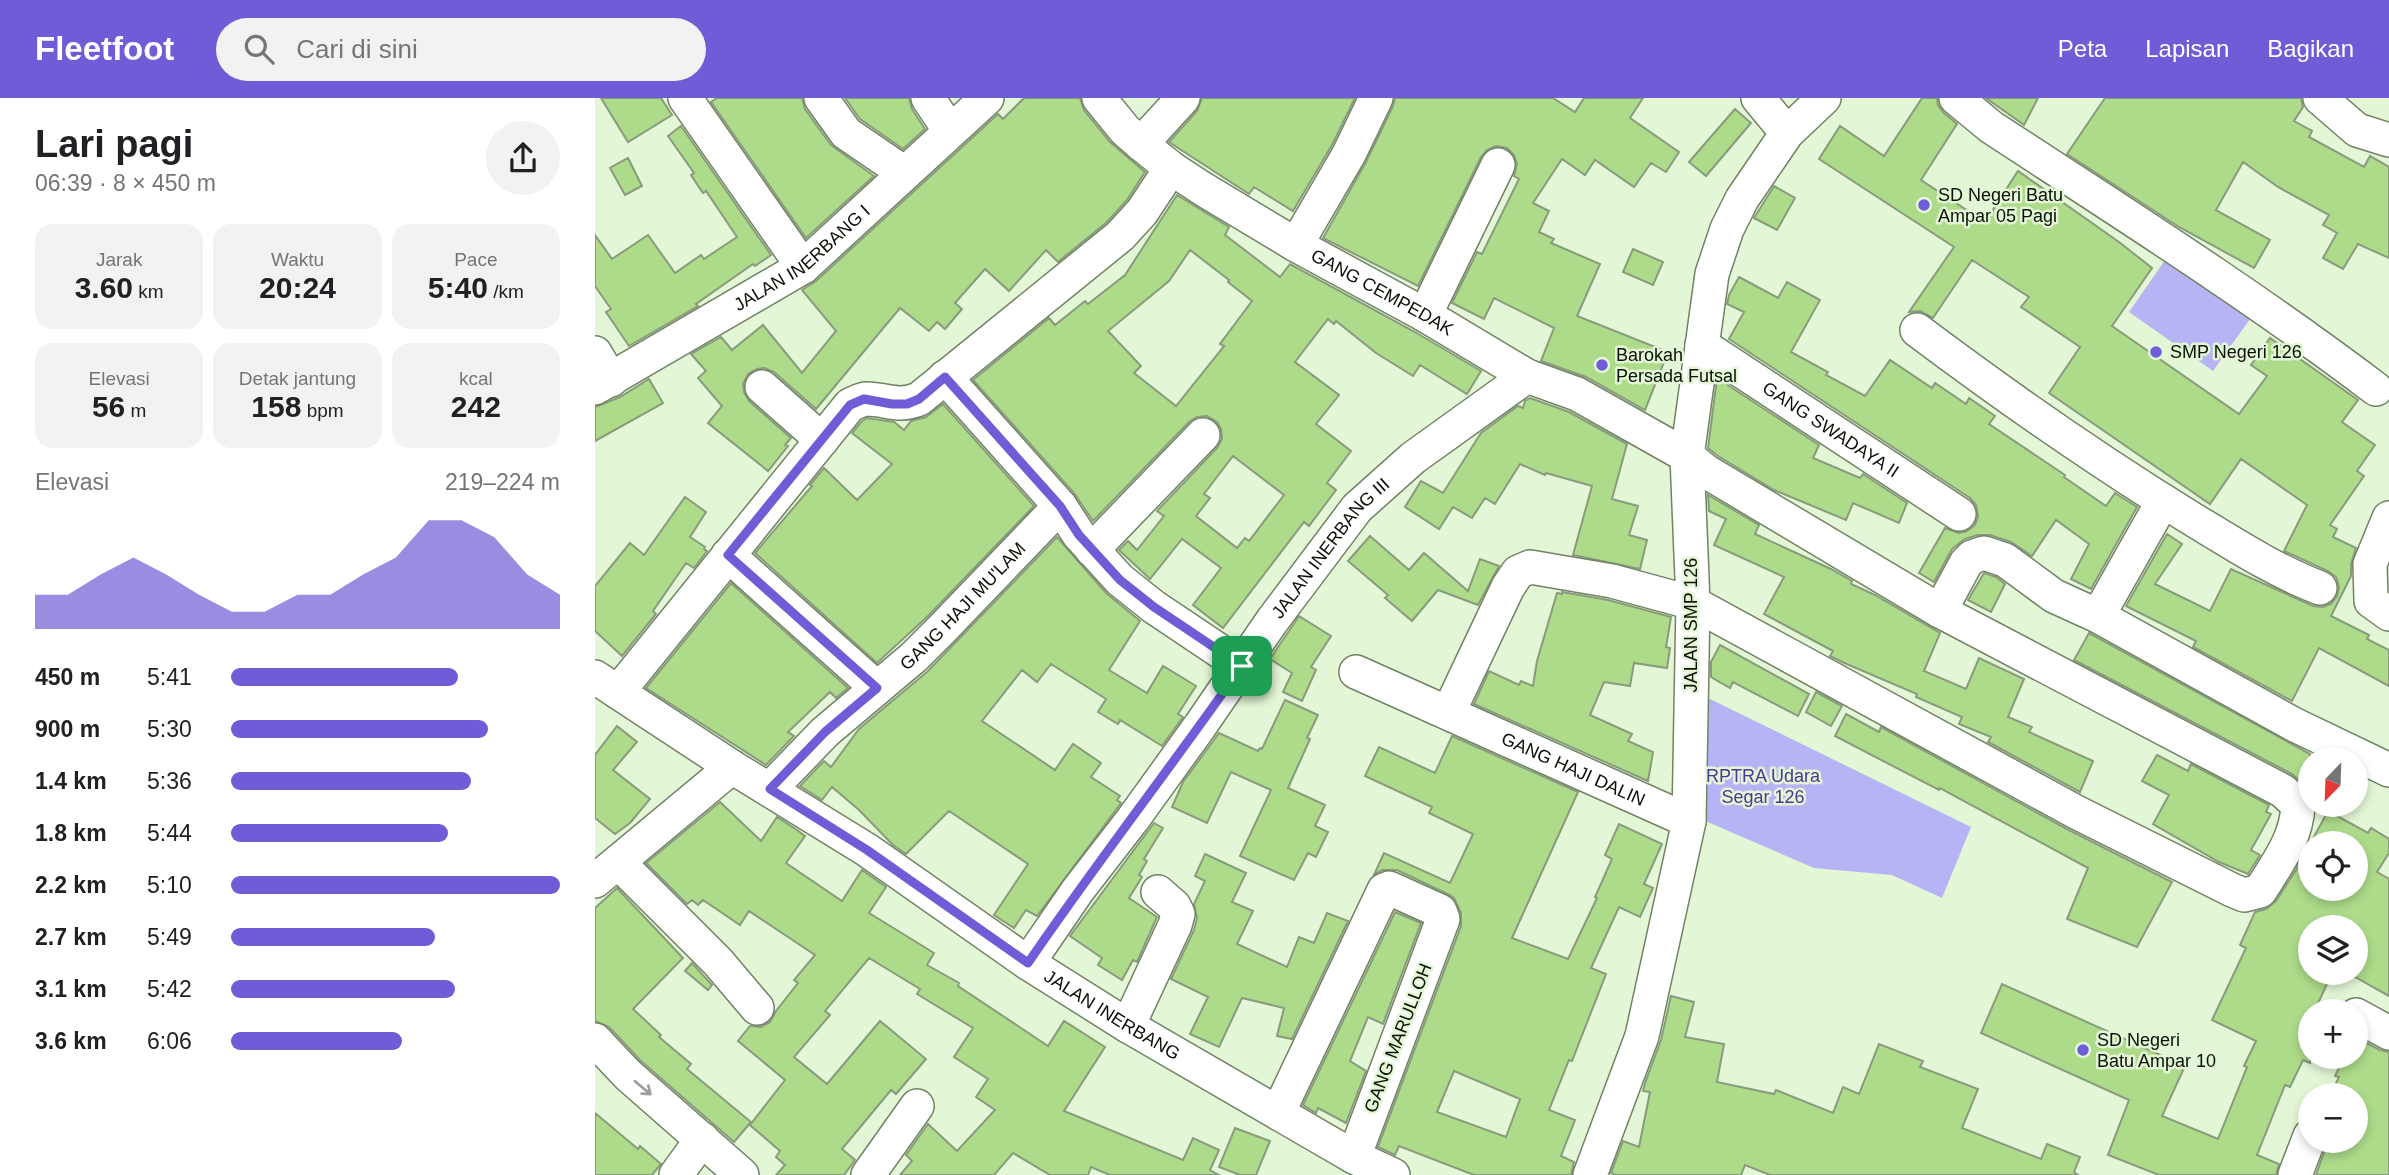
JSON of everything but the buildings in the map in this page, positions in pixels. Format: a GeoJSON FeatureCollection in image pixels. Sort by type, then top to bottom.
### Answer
{"type":"FeatureCollection","features":[{"type":"Feature","properties":{"kind":"street"},"geometry":{"type":"LineString","coordinates":[[685,98],[803,267]]}},
{"type":"Feature","properties":{"kind":"street"},"geometry":{"type":"LineString","coordinates":[[821,98],[846,133],[903,172]]}},
{"type":"Feature","properties":{"kind":"street"},"geometry":{"type":"LineString","coordinates":[[928,98],[950,131]]}},
{"type":"Feature","properties":{"kind":"street","name":"JALAN INERBANG I"},"geometry":{"type":"LineString","coordinates":[[600,374],[803,267],[986,98]]}},
{"type":"Feature","properties":{"kind":"street","name":"GANG CEMPEDAK"},"geometry":{"type":"LineString","coordinates":[[1099,98],[1125,130],[1171,168],[1296,245],[1425,315],[1527,376],[1577,394],[1686,456],[1707,472],[1940,611],[2283,791],[2298,805],[2297,822],[2282,857],[2260,891],[2244,895],[2076,812],[1693,603]]}},
{"type":"Feature","properties":{"kind":"street"},"geometry":{"type":"LineString","coordinates":[[1141,145],[1183,98]]}},
{"type":"Feature","properties":{"kind":"street"},"geometry":{"type":"LineString","coordinates":[[1296,245],[1349,154],[1376,98]]}},
{"type":"Feature","properties":{"kind":"street"},"geometry":{"type":"LineString","coordinates":[[1758,98],[1787,133]]}},
{"type":"Feature","properties":{"kind":"street","name":"JALAN SMP 126"},"geometry":{"type":"LineString","coordinates":[[1590,1175],[1642,1036],[1689,821],[1693,603],[1686,456],[1712,274],[1727,229],[1742,199],[1787,133],[1824,98]]}},
{"type":"Feature","properties":{"kind":"street"},"geometry":{"type":"LineString","coordinates":[[1956,98],[1991,127],[2270,310],[2376,389]]}},
{"type":"Feature","properties":{"kind":"street"},"geometry":{"type":"LineString","coordinates":[[2320,98],[2357,130],[2389,140]]}},
{"type":"Feature","properties":{"kind":"street"},"geometry":{"type":"LineString","coordinates":[[1425,315],[1498,165]]}},
{"type":"Feature","properties":{"kind":"street"},"geometry":{"type":"LineString","coordinates":[[606,685],[728,555],[850,405],[864,399],[907,404],[919,399],[1120,236],[1142,212],[1171,168]]}},
{"type":"Feature","properties":{"kind":"street"},"geometry":{"type":"LineString","coordinates":[[1917,330],[2014,402],[2163,501],[2273,568],[2320,588]]}},
{"type":"Feature","properties":{"kind":"street","name":"GANG SWADAYA II"},"geometry":{"type":"LineString","coordinates":[[1702,345],[1959,514]]}},
{"type":"Feature","properties":{"kind":"street","name":"JALAN INERBANG III"},"geometry":{"type":"LineString","coordinates":[[1028,963],[1272,621],[1357,508],[1413,458],[1527,376]]}},
{"type":"Feature","properties":{"kind":"street"},"geometry":{"type":"LineString","coordinates":[[945,377],[1060,506],[1092,550],[1136,594],[1242,666]]}},
{"type":"Feature","properties":{"kind":"street"},"geometry":{"type":"LineString","coordinates":[[762,387],[822,440]]}},
{"type":"Feature","properties":{"kind":"street"},"geometry":{"type":"LineString","coordinates":[[1092,550],[1203,435]]}},
{"type":"Feature","properties":{"kind":"street"},"geometry":{"type":"LineString","coordinates":[[2098,616],[2163,501]]}},
{"type":"Feature","properties":{"kind":"street","name":"GANG HAJI MU'LAM"},"geometry":{"type":"LineString","coordinates":[[770,789],[825,732],[943,628],[1060,506]]}},
{"type":"Feature","properties":{"kind":"street"},"geometry":{"type":"LineString","coordinates":[[2389,518],[2370,564],[2371,601],[2389,614]]}},
{"type":"Feature","properties":{"kind":"street"},"geometry":{"type":"LineString","coordinates":[[1940,611],[1966,563],[1972,557],[1984,553],[2005,560],[2055,596],[2098,616],[2295,725],[2389,771]]}},
{"type":"Feature","properties":{"kind":"street"},"geometry":{"type":"LineString","coordinates":[[728,555],[877,688]]}},
{"type":"Feature","properties":{"kind":"street"},"geometry":{"type":"LineString","coordinates":[[1458,716],[1453,711],[1453,706],[1458,691],[1508,587],[1518,572],[1530,567],[1612,582],[1693,603]]}},
{"type":"Feature","properties":{"kind":"street","name":"GANG HAJI DALIN"},"geometry":{"type":"LineString","coordinates":[[1356,672],[1689,821]]}},
{"type":"Feature","properties":{"kind":"street","name":"JALAN INERBANG"},"geometry":{"type":"LineString","coordinates":[[606,685],[732,768],[867,850],[1028,963],[1128,1026],[1355,1157],[1393,1175]]}},
{"type":"Feature","properties":{"kind":"street"},"geometry":{"type":"LineString","coordinates":[[732,768],[607,872],[718,961],[757,1007]]}},
{"type":"Feature","properties":{"kind":"street","name":"GANG MARULLOH"},"geometry":{"type":"LineString","coordinates":[[1278,1113],[1384,890],[1389,888],[1440,911],[1443,919],[1355,1157]]}},
{"type":"Feature","properties":{"kind":"street"},"geometry":{"type":"LineString","coordinates":[[1128,1026],[1178,914],[1174,906],[1158,892]]}},
{"type":"Feature","properties":{"kind":"street"},"geometry":{"type":"LineString","coordinates":[[2368,1022],[2389,1033]]}},
{"type":"Feature","properties":{"kind":"street"},"geometry":{"type":"LineString","coordinates":[[595,1040],[628,1075],[742,1175]]}},
{"type":"Feature","properties":{"kind":"street"},"geometry":{"type":"LineString","coordinates":[[868,1175],[918,1106]]}},
{"type":"Feature","properties":{"kind":"street"},"geometry":{"type":"LineString","coordinates":[[676,1175],[702,1139]]}},
{"type":"Feature","properties":{"kind":"street"},"geometry":{"type":"LineString","coordinates":[[2295,1175],[2303,1153]]}},
{"type":"Feature","properties":{"kind":"green space"},"geometry":{"type":"Polygon","coordinates":[[[2165,260],[2250,319],[2213,371],[2129,312],[2165,260]]]}},
{"type":"Feature","properties":{"kind":"green space","name":"RPTRA Udara Segar 126"},"geometry":{"type":"Polygon","coordinates":[[[1706,697],[1971,827],[1942,898],[1892,875],[1814,868],[1703,820],[1706,697]]]}},
{"type":"Feature","properties":{"kind":"place","name":"SD Negeri Batu Ampar 05 Pagi"},"geometry":{"type":"Point","coordinates":[1924,205]}},
{"type":"Feature","properties":{"kind":"place","name":"SMP Negeri 126"},"geometry":{"type":"Point","coordinates":[2156,352]}},
{"type":"Feature","properties":{"kind":"place","name":"Barokah Persada Futsal"},"geometry":{"type":"Point","coordinates":[1602,365]}},
{"type":"Feature","properties":{"kind":"place","name":"SD Negeri Batu Ampar 10"},"geometry":{"type":"Point","coordinates":[2083,1050]}},
{"type":"Feature","properties":{"kind":"route"},"geometry":{"type":"LineString","coordinates":[[945,377],[1060,506],[1079,535],[1120,580],[1154,607],[1242,666],[1133,819],[1078,890],[1028,963],[867,850],[770,789],[825,732],[877,688],[728,555],[850,405],[864,399],[907,404],[919,399],[945,377]]}}]}
